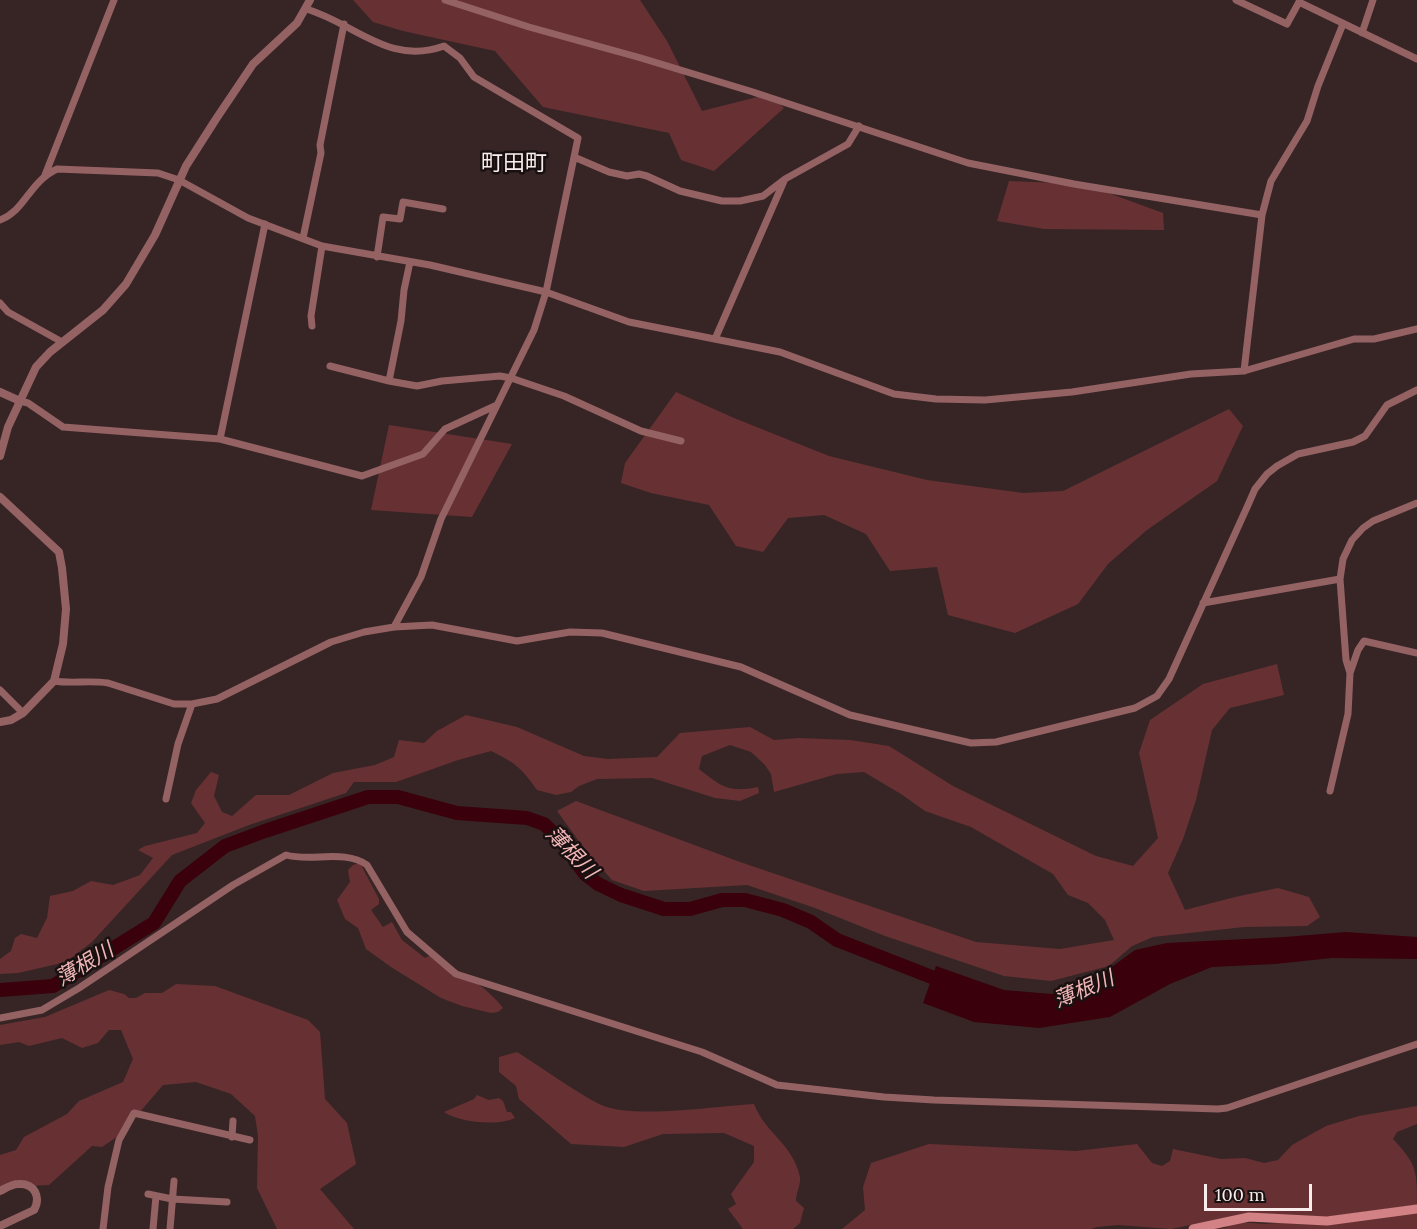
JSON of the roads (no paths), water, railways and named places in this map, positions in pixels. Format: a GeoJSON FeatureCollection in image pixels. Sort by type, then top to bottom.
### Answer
{"type":"FeatureCollection","features":[{"type":"Feature","properties":{"kind":"main road"},"geometry":{"type":"LineString","coordinates":[[1193,1229],[1249,1217],[1327,1221],[1417,1209]]}},
{"type":"Feature","properties":{"kind":"street"},"geometry":{"type":"LineString","coordinates":[[0,220],[15,212],[45,175],[114,0]]}},
{"type":"Feature","properties":{"kind":"street"},"geometry":{"type":"LineString","coordinates":[[445,0],[529,27],[641,57],[968,163],[1074,184],[1262,215]]}},
{"type":"Feature","properties":{"kind":"street"},"geometry":{"type":"LineString","coordinates":[[1236,0],[1287,24],[1298,1],[1417,59]]}},
{"type":"Feature","properties":{"kind":"street"},"geometry":{"type":"LineString","coordinates":[[1362,33],[1373,0]]}},
{"type":"Feature","properties":{"kind":"street"},"geometry":{"type":"LineString","coordinates":[[0,456],[8,427],[36,367],[62,342],[103,310],[126,284],[155,235],[186,166],[253,63],[297,23],[308,4],[352,31],[385,46],[421,52],[444,46],[460,58],[474,77],[578,138],[546,292],[534,330],[441,519],[421,578],[394,627]]}},
{"type":"Feature","properties":{"kind":"street"},"geometry":{"type":"LineString","coordinates":[[303,238],[344,24]]}},
{"type":"Feature","properties":{"kind":"street"},"geometry":{"type":"LineString","coordinates":[[1244,371],[1262,215],[1271,181],[1307,121],[1318,86],[1343,24]]}},
{"type":"Feature","properties":{"kind":"street"},"geometry":{"type":"LineString","coordinates":[[574,157],[609,172],[627,176],[639,174],[647,176],[680,191],[722,201],[740,201],[763,196],[785,178],[848,144],[859,126]]}},
{"type":"Feature","properties":{"kind":"street"},"geometry":{"type":"LineString","coordinates":[[45,175],[57,170],[158,173],[178,180],[248,218],[322,246],[410,262],[546,292],[629,322],[780,352],[894,394],[936,399],[985,400],[1072,392],[1191,374],[1244,371],[1354,339],[1374,339],[1417,329]]}},
{"type":"Feature","properties":{"kind":"street"},"geometry":{"type":"LineString","coordinates":[[715,339],[785,178]]}},
{"type":"Feature","properties":{"kind":"street"},"geometry":{"type":"LineString","coordinates":[[377,257],[383,217],[400,219],[404,202],[443,208]]}},
{"type":"Feature","properties":{"kind":"street"},"geometry":{"type":"LineString","coordinates":[[220,438],[265,224]]}},
{"type":"Feature","properties":{"kind":"street"},"geometry":{"type":"LineString","coordinates":[[312,326],[311,316],[322,246]]}},
{"type":"Feature","properties":{"kind":"street"},"geometry":{"type":"LineString","coordinates":[[388,381],[410,262]]}},
{"type":"Feature","properties":{"kind":"street"},"geometry":{"type":"LineString","coordinates":[[0,303],[8,312],[62,342]]}},
{"type":"Feature","properties":{"kind":"street"},"geometry":{"type":"LineString","coordinates":[[330,366],[417,386],[442,381],[490,377],[511,378],[564,396],[641,430],[681,441]]}},
{"type":"Feature","properties":{"kind":"street"},"geometry":{"type":"LineString","coordinates":[[54,681],[70,684],[97,681],[174,704],[192,704],[217,699],[331,642],[364,632],[394,627],[441,626],[517,641],[570,632],[602,633],[741,668],[859,718],[983,744],[1135,708],[1148,702],[1164,688],[1169,679],[1255,489],[1267,474],[1298,454],[1353,442],[1365,436],[1387,405],[1417,390]]}},
{"type":"Feature","properties":{"kind":"street"},"geometry":{"type":"LineString","coordinates":[[0,392],[28,403],[63,428],[220,438],[362,477],[423,454],[445,429],[497,405]]}},
{"type":"Feature","properties":{"kind":"street"},"geometry":{"type":"LineString","coordinates":[[0,497],[55,547],[61,558],[66,609],[63,644],[54,681],[23,713],[11,720],[0,722]]}},
{"type":"Feature","properties":{"kind":"street"},"geometry":{"type":"LineString","coordinates":[[1350,673],[1346,660],[1340,579],[1347,548],[1356,534],[1373,520],[1417,503]]}},
{"type":"Feature","properties":{"kind":"street"},"geometry":{"type":"LineString","coordinates":[[1203,603],[1340,579]]}},
{"type":"Feature","properties":{"kind":"street"},"geometry":{"type":"LineString","coordinates":[[1330,791],[1348,714],[1350,673],[1358,650],[1364,641],[1417,653]]}},
{"type":"Feature","properties":{"kind":"street"},"geometry":{"type":"LineString","coordinates":[[0,690],[23,713]]}},
{"type":"Feature","properties":{"kind":"street"},"geometry":{"type":"LineString","coordinates":[[166,799],[178,744],[192,704]]}},
{"type":"Feature","properties":{"kind":"street"},"geometry":{"type":"LineString","coordinates":[[0,1018],[42,1010],[79,988],[233,885],[286,855],[299,859],[336,857],[360,860],[367,865],[407,932],[456,974],[702,1052],[764,1080],[787,1086],[934,1100],[1218,1109],[1227,1108],[1417,1044]]}},
{"type":"Feature","properties":{"kind":"street"},"geometry":{"type":"LineString","coordinates":[[103,1229],[108,1187],[119,1140],[134,1113],[250,1140]]}},
{"type":"Feature","properties":{"kind":"street"},"geometry":{"type":"LineString","coordinates":[[232,1137],[233,1121]]}},
{"type":"Feature","properties":{"kind":"street"},"geometry":{"type":"LineString","coordinates":[[170,1229],[174,1181]]}},
{"type":"Feature","properties":{"kind":"street"},"geometry":{"type":"LineString","coordinates":[[0,1191],[15,1184],[21,1184],[33,1188],[38,1199],[34,1210],[0,1226]]}},
{"type":"Feature","properties":{"kind":"street"},"geometry":{"type":"LineString","coordinates":[[148,1194],[172,1199],[227,1202]]}},
{"type":"Feature","properties":{"kind":"street"},"geometry":{"type":"LineString","coordinates":[[153,1229],[156,1196]]}},
{"type":"Feature","properties":{"kind":"water"},"geometry":{"type":"Polygon","coordinates":[[[1346,932],[1417,937],[1417,959],[1332,958],[1212,967],[1170,984],[1110,1017],[1039,1028],[974,1022],[923,1003],[936,966],[1004,990],[1052,994],[1102,974],[1135,950],[1167,943],[1346,932]]]}},
{"type":"Feature","properties":{"kind":"waterway","name":"薄根川"},"geometry":{"type":"LineString","coordinates":[[0,990],[53,986],[154,923],[180,881],[225,846],[368,797],[398,797],[457,813],[527,818],[544,824],[561,840],[585,874],[598,884],[621,895],[664,909],[690,909],[722,900],[745,900],[783,910],[811,922],[837,940],[947,983]]}},
{"type":"Feature","properties":{"kind":"district","name":"町田町"},"geometry":{"type":"Point","coordinates":[514,164]}}]}
